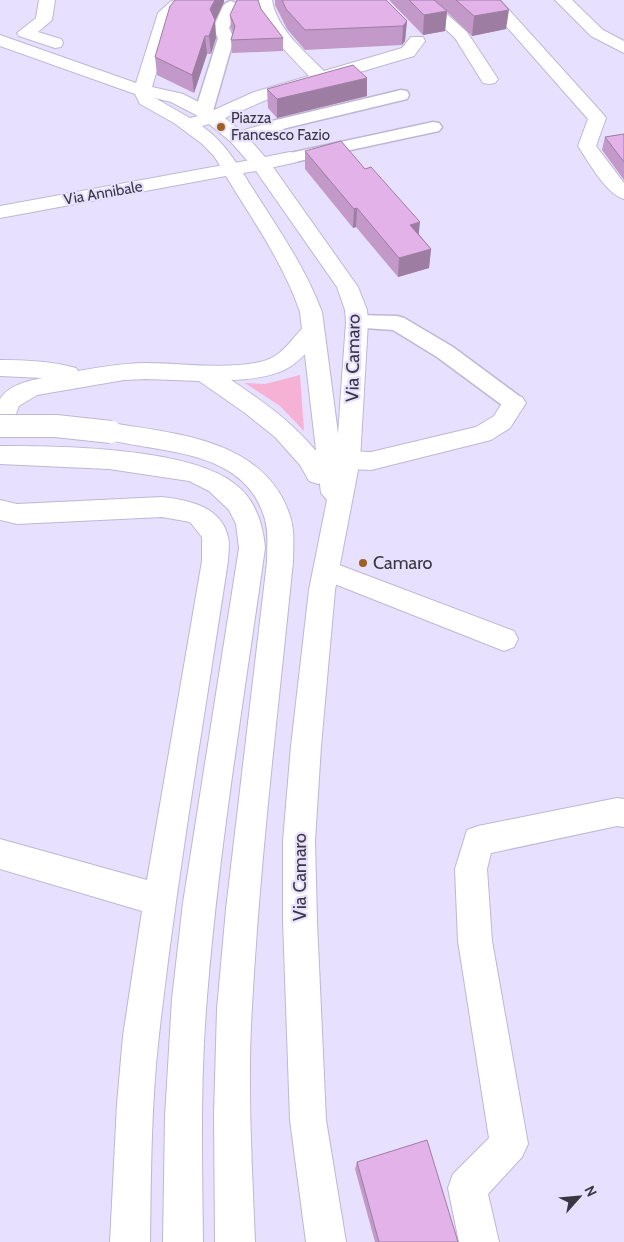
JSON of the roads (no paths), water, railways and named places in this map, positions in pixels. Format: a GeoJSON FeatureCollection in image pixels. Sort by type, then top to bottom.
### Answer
{"type":"FeatureCollection","features":[{"type":"Feature","properties":{"kind":"main road"},"geometry":{"type":"LineString","coordinates":[[47,0],[44,20],[25,33],[72,48]]}},
{"type":"Feature","properties":{"kind":"main road"},"geometry":{"type":"LineString","coordinates":[[142,91],[166,13],[176,5],[191,0]]}},
{"type":"Feature","properties":{"kind":"main road"},"geometry":{"type":"LineString","coordinates":[[264,0],[265,10],[273,22],[320,77]]}},
{"type":"Feature","properties":{"kind":"main road"},"geometry":{"type":"LineString","coordinates":[[491,0],[597,118],[587,146],[616,186],[624,193]]}},
{"type":"Feature","properties":{"kind":"main road"},"geometry":{"type":"LineString","coordinates":[[563,0],[597,33],[624,48]]}},
{"type":"Feature","properties":{"kind":"main road"},"geometry":{"type":"LineString","coordinates":[[421,6],[461,35],[489,79]]}},
{"type":"Feature","properties":{"kind":"main road"},"geometry":{"type":"LineString","coordinates":[[405,28],[417,41],[425,42],[461,35]]}},
{"type":"Feature","properties":{"kind":"main road","name":"Via Camaro"},"geometry":{"type":"LineString","coordinates":[[0,40],[142,91],[160,92],[209,114],[238,138],[263,167],[347,287],[356,310],[355,353],[328,460]]}},
{"type":"Feature","properties":{"kind":"main road"},"geometry":{"type":"LineString","coordinates":[[188,125],[209,114],[234,109],[260,96],[400,55],[408,52],[417,41]]}},
{"type":"Feature","properties":{"kind":"main road"},"geometry":{"type":"LineString","coordinates":[[88,53],[90,72]]}},
{"type":"Feature","properties":{"kind":"main road","name":"Via Camaro"},"geometry":{"type":"LineString","coordinates":[[142,91],[146,100],[188,125],[208,140],[221,153],[301,285],[311,312],[336,512],[326,570],[306,746],[299,841],[300,921],[308,1120],[326,1242]]}},
{"type":"Feature","properties":{"kind":"main road"},"geometry":{"type":"LineString","coordinates":[[238,138],[278,125]]}},
{"type":"Feature","properties":{"kind":"main road","name":"Via Annibale"},"geometry":{"type":"LineString","coordinates":[[0,212],[206,175],[234,173],[263,167],[290,158]]}},
{"type":"Feature","properties":{"kind":"main road"},"geometry":{"type":"LineString","coordinates":[[183,1242],[183,1117],[189,999],[199,903],[250,558],[252,536],[250,525],[242,508],[227,491],[208,479],[186,470],[109,446],[56,426],[0,428],[11,399],[26,389],[91,376],[146,371],[207,375],[251,370],[283,362],[302,345],[313,329]]}},
{"type":"Feature","properties":{"kind":"main road"},"geometry":{"type":"LineString","coordinates":[[316,354],[355,353]]}},
{"type":"Feature","properties":{"kind":"main road"},"geometry":{"type":"LineString","coordinates":[[0,368],[23,368],[91,376]]}},
{"type":"Feature","properties":{"kind":"main road"},"geometry":{"type":"LineString","coordinates":[[207,375],[328,460],[371,461],[483,434],[502,422],[514,403]]}},
{"type":"Feature","properties":{"kind":"main road"},"geometry":{"type":"LineString","coordinates":[[0,455],[109,446],[200,449],[235,464],[253,478],[267,494],[277,515],[280,528],[280,562],[242,909],[234,1009],[232,1115],[235,1242]]}},
{"type":"Feature","properties":{"kind":"main road"},"geometry":{"type":"LineString","coordinates":[[328,460],[336,512]]}},
{"type":"Feature","properties":{"kind":"main road"},"geometry":{"type":"LineString","coordinates":[[0,510],[17,514],[171,507],[199,515],[215,537],[214,561],[160,900],[141,1036],[130,1242]]}},
{"type":"Feature","properties":{"kind":"main road"},"geometry":{"type":"LineString","coordinates":[[326,570],[504,639]]}},
{"type":"Feature","properties":{"kind":"main road"},"geometry":{"type":"LineString","coordinates":[[478,1242],[467,1188],[508,1144],[475,941],[471,869],[478,841],[617,812],[624,813]]}},
{"type":"Feature","properties":{"kind":"main road"},"geometry":{"type":"LineString","coordinates":[[0,854],[160,900]]}},
{"type":"Feature","properties":{"kind":"street"},"geometry":{"type":"LineString","coordinates":[[209,114],[226,38],[221,28],[231,6]]}},
{"type":"Feature","properties":{"kind":"street"},"geometry":{"type":"LineString","coordinates":[[278,125],[401,94]]}},
{"type":"Feature","properties":{"kind":"street"},"geometry":{"type":"LineString","coordinates":[[290,158],[432,127]]}},
{"type":"Feature","properties":{"kind":"street"},"geometry":{"type":"LineString","coordinates":[[357,322],[397,323],[446,352],[514,403]]}},
{"type":"Feature","properties":{"kind":"place","name":"Piazza Francesco Fazio"},"geometry":{"type":"Point","coordinates":[221,127]}},
{"type":"Feature","properties":{"kind":"place","name":"Camaro"},"geometry":{"type":"Point","coordinates":[363,563]}}]}
